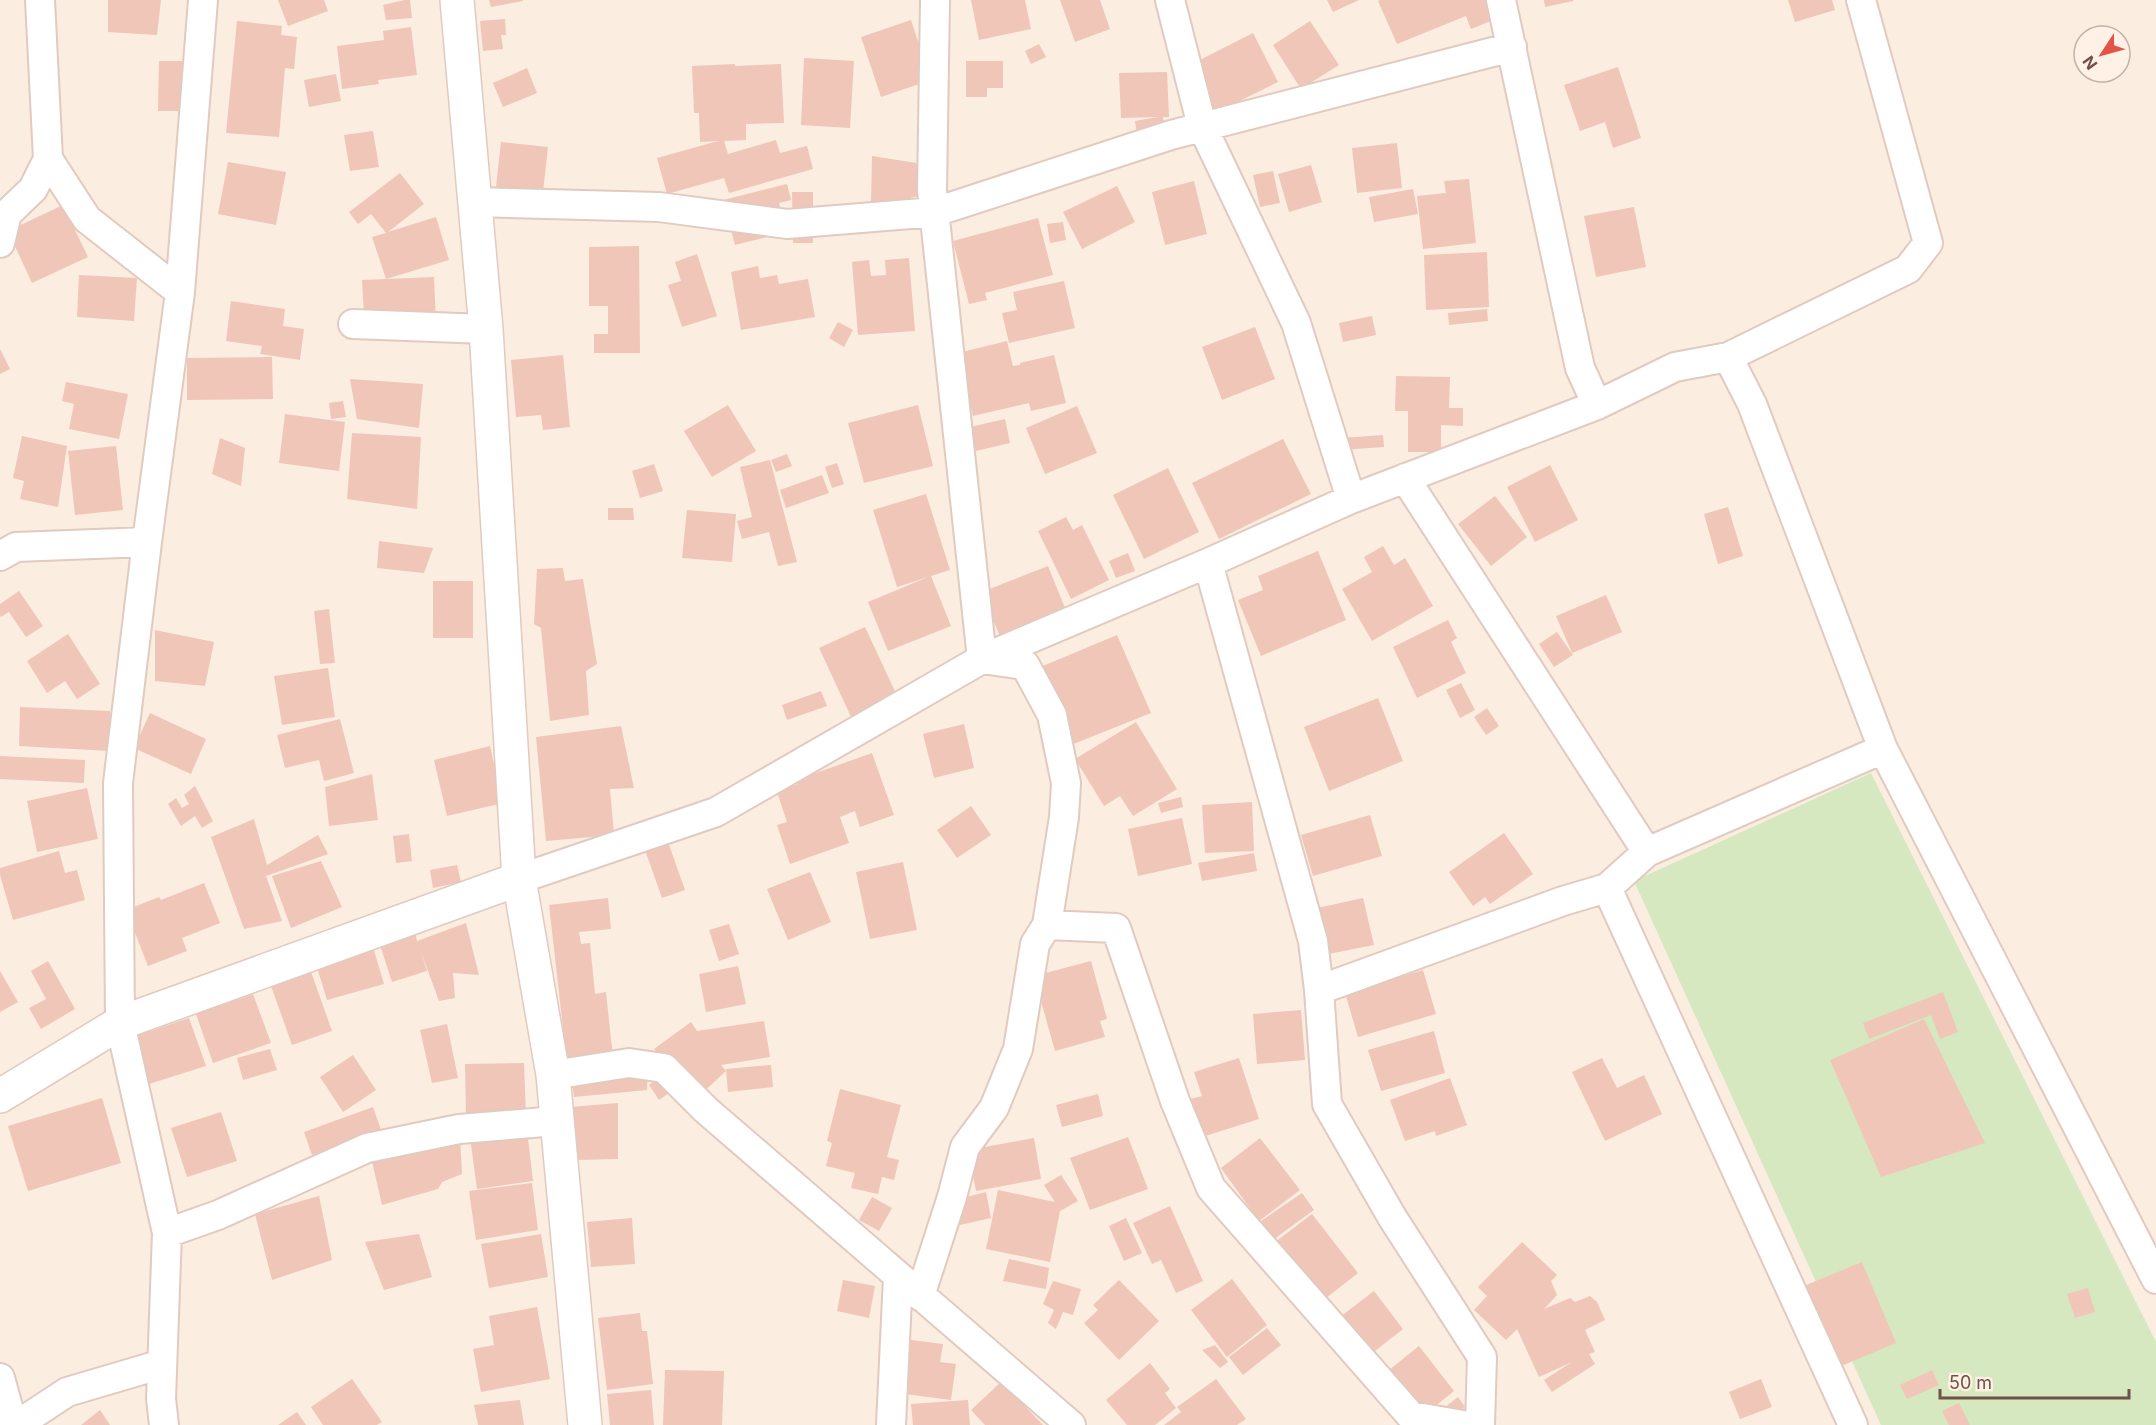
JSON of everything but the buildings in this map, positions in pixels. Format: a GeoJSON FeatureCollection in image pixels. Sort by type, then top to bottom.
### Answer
{"type":"FeatureCollection","features":[{"type":"Feature","properties":{"kind":"street"},"geometry":{"type":"LineString","coordinates":[[0,243],[7,214],[33,189],[48,159],[40,0]]}},
{"type":"Feature","properties":{"kind":"street"},"geometry":{"type":"LineString","coordinates":[[164,1425],[161,1400],[166,1233],[120,1023],[118,783],[180,292],[202,0]]}},
{"type":"Feature","properties":{"kind":"street"},"geometry":{"type":"LineString","coordinates":[[457,0],[486,329],[519,879],[553,1075],[585,1425]]}},
{"type":"Feature","properties":{"kind":"street"},"geometry":{"type":"LineString","coordinates":[[935,0],[932,191],[982,659]]}},
{"type":"Feature","properties":{"kind":"street"},"geometry":{"type":"LineString","coordinates":[[1170,0],[1202,126],[1296,323],[1351,499]]}},
{"type":"Feature","properties":{"kind":"street"},"geometry":{"type":"LineString","coordinates":[[1501,0],[1580,368],[1597,405]]}},
{"type":"Feature","properties":{"kind":"street"},"geometry":{"type":"LineString","coordinates":[[0,1096],[120,1023],[519,879],[716,812],[982,659],[1351,499],[1597,405],[1675,367],[1728,357],[1908,269],[1928,243],[1861,0]]}},
{"type":"Feature","properties":{"kind":"street"},"geometry":{"type":"LineString","coordinates":[[475,202],[659,207],[787,224],[935,212],[1202,126],[1512,47]]}},
{"type":"Feature","properties":{"kind":"street"},"geometry":{"type":"LineString","coordinates":[[48,159],[87,219],[180,292]]}},
{"type":"Feature","properties":{"kind":"street"},"geometry":{"type":"LineString","coordinates":[[353,324],[486,329]]}},
{"type":"Feature","properties":{"kind":"street"},"geometry":{"type":"LineString","coordinates":[[1728,357],[1752,404],[1883,749],[2156,1280]]}},
{"type":"Feature","properties":{"kind":"street"},"geometry":{"type":"LineString","coordinates":[[1405,478],[1647,852]]}},
{"type":"Feature","properties":{"kind":"street"},"geometry":{"type":"LineString","coordinates":[[0,556],[16,547],[147,542]]}},
{"type":"Feature","properties":{"kind":"street"},"geometry":{"type":"LineString","coordinates":[[1208,562],[1313,941],[1320,990],[1327,1104],[1392,1217],[1482,1357],[1480,1425]]}},
{"type":"Feature","properties":{"kind":"street"},"geometry":{"type":"LineString","coordinates":[[920,1296],[952,1197],[965,1147],[994,1108],[1018,1049],[1035,945],[1047,925],[1064,817],[1066,783],[1052,715],[1025,664],[982,659]]}},
{"type":"Feature","properties":{"kind":"street"},"geometry":{"type":"LineString","coordinates":[[1320,990],[1563,901],[1606,888],[1647,852],[1883,749]]}},
{"type":"Feature","properties":{"kind":"street"},"geometry":{"type":"LineString","coordinates":[[1606,888],[1853,1425]]}},
{"type":"Feature","properties":{"kind":"street"},"geometry":{"type":"LineString","coordinates":[[1047,925],[1116,928],[1175,1101],[1211,1188],[1411,1416],[1462,1425]]}},
{"type":"Feature","properties":{"kind":"street"},"geometry":{"type":"LineString","coordinates":[[553,1075],[629,1063],[664,1068],[706,1110],[1071,1425]]}},
{"type":"Feature","properties":{"kind":"street"},"geometry":{"type":"LineString","coordinates":[[166,1233],[218,1215],[367,1148],[459,1129],[557,1120]]}},
{"type":"Feature","properties":{"kind":"street"},"geometry":{"type":"LineString","coordinates":[[891,1425],[898,1277]]}},
{"type":"Feature","properties":{"kind":"street"},"geometry":{"type":"LineString","coordinates":[[0,1378],[15,1425],[67,1392],[162,1364]]}},
{"type":"Feature","properties":{"kind":"green space"},"geometry":{"type":"Polygon","coordinates":[[[1871,773],[2156,1342],[2156,1425],[1881,1425],[1634,881],[1871,773]]]}}]}
